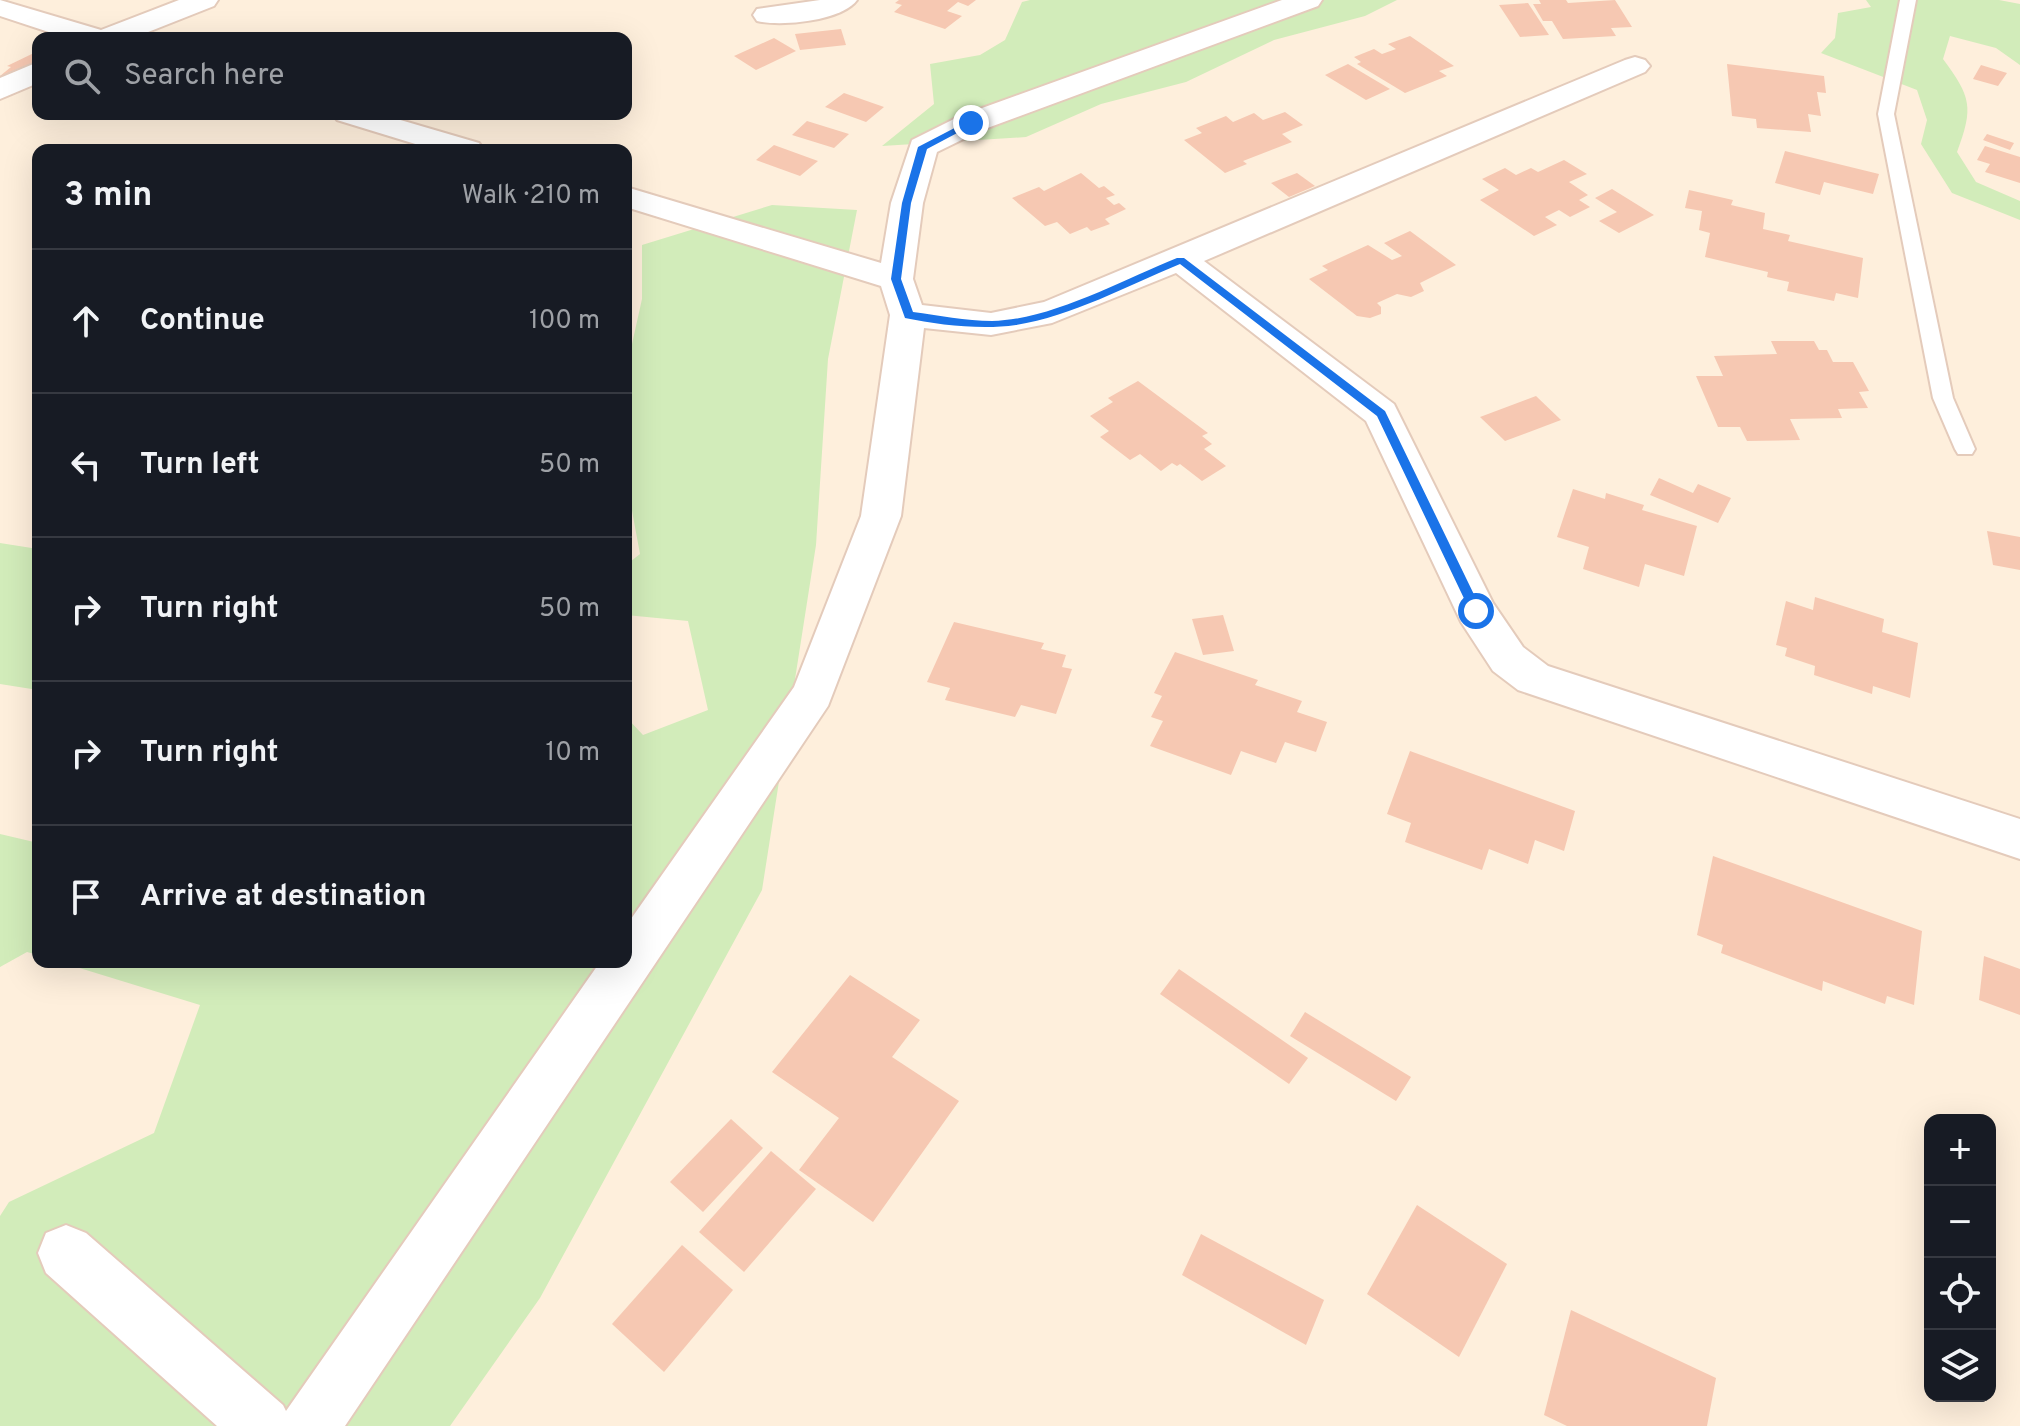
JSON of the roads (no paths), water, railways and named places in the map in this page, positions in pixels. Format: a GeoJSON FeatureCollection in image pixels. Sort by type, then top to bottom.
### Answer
{"type":"FeatureCollection","features":[{"type":"Feature","properties":{"kind":"street"},"geometry":{"type":"LineString","coordinates":[[122,32],[204,0]]}},
{"type":"Feature","properties":{"kind":"street"},"geometry":{"type":"LineString","coordinates":[[767,15],[818,11],[843,0]]}},
{"type":"Feature","properties":{"kind":"street"},"geometry":{"type":"LineString","coordinates":[[632,957],[813,694],[881,516],[902,297],[907,203],[923,147],[971,123],[1308,0]]}},
{"type":"Feature","properties":{"kind":"street"},"geometry":{"type":"LineString","coordinates":[[0,7],[77,32]]}},
{"type":"Feature","properties":{"kind":"street"},"geometry":{"type":"LineString","coordinates":[[632,199],[902,297],[991,324],[1018,321],[1052,312],[1181,260],[1635,66]]}},
{"type":"Feature","properties":{"kind":"street"},"geometry":{"type":"LineString","coordinates":[[0,90],[32,74]]}},
{"type":"Feature","properties":{"kind":"street"},"geometry":{"type":"LineString","coordinates":[[368,120],[448,144]]}},
{"type":"Feature","properties":{"kind":"street"},"geometry":{"type":"LineString","coordinates":[[1181,260],[1381,413],[1476,611],[1508,659],[1533,678],[2020,839]]}},
{"type":"Feature","properties":{"kind":"street"},"geometry":{"type":"LineString","coordinates":[[310,1426],[625,968]]}},
{"type":"Feature","properties":{"kind":"street"},"geometry":{"type":"LineString","coordinates":[[66,1253],[262,1426]]}},
{"type":"Feature","properties":{"kind":"lane"},"geometry":{"type":"LineString","coordinates":[[1908,0],[1886,114],[1943,398],[1965,449]]}}]}
